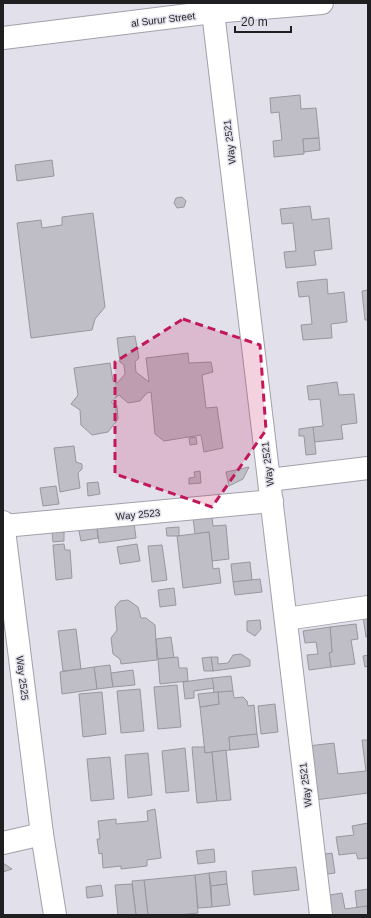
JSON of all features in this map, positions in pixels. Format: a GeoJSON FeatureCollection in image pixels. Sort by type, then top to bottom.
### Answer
{"type":"FeatureCollection","features":[{"type":"Feature","properties":{"kind":"street","name":"al Surur Street"},"geometry":{"type":"LineString","coordinates":[[3,38],[213,12],[322,3]]}},
{"type":"Feature","properties":{"kind":"street","name":"Way 2521"},"geometry":{"type":"LineString","coordinates":[[213,12],[321,915]]}},
{"type":"Feature","properties":{"kind":"street"},"geometry":{"type":"LineString","coordinates":[[269,480],[368,468]]}},
{"type":"Feature","properties":{"kind":"street","name":"Way 2523"},"geometry":{"type":"LineString","coordinates":[[4,524],[272,501]]}},
{"type":"Feature","properties":{"kind":"street","name":"Way 2525"},"geometry":{"type":"LineString","coordinates":[[4,524],[42,834],[55,915]]}},
{"type":"Feature","properties":{"kind":"street"},"geometry":{"type":"LineString","coordinates":[[286,618],[368,607]]}},
{"type":"Feature","properties":{"kind":"street"},"geometry":{"type":"LineString","coordinates":[[3,842],[42,834]]}},
{"type":"Feature","properties":{"kind":"highlighted area"},"geometry":{"type":"Polygon","coordinates":[[[183,319],[260,345],[266,430],[212,507],[115,474],[115,362],[183,319]]]}},
{"type":"Feature","properties":{"kind":"building"},"geometry":{"type":"Polygon","coordinates":[[[300,95],[301,109],[316,108],[319,138],[303,139],[304,154],[274,157],[273,141],[282,140],[279,112],[271,113],[270,98],[300,95]]]}},
{"type":"Feature","properties":{"kind":"building"},"geometry":{"type":"Polygon","coordinates":[[[319,138],[320,150],[304,152],[303,139],[319,138]]]}},
{"type":"Feature","properties":{"kind":"building"},"geometry":{"type":"Polygon","coordinates":[[[52,160],[54,176],[17,181],[15,165],[52,160]]]}},
{"type":"Feature","properties":{"kind":"building"},"geometry":{"type":"Polygon","coordinates":[[[182,197],[186,201],[184,207],[177,208],[174,203],[176,198],[182,197]]]}},
{"type":"Feature","properties":{"kind":"building"},"geometry":{"type":"Polygon","coordinates":[[[310,206],[312,220],[329,218],[332,249],[314,251],[316,265],[286,268],[284,252],[296,251],[293,223],[282,224],[280,209],[310,206]]]}},
{"type":"Feature","properties":{"kind":"building"},"geometry":{"type":"Polygon","coordinates":[[[93,213],[105,307],[95,319],[92,330],[31,338],[17,223],[41,220],[42,228],[62,225],[62,217],[93,213]]]}},
{"type":"Feature","properties":{"kind":"building"},"geometry":{"type":"Polygon","coordinates":[[[327,279],[328,294],[344,292],[347,322],[331,324],[332,338],[303,340],[301,325],[312,324],[309,296],[299,297],[297,282],[327,279]]]}},
{"type":"Feature","properties":{"kind":"building"},"geometry":{"type":"Polygon","coordinates":[[[368,290],[368,320],[365,320],[362,291],[368,290]]]}},
{"type":"Feature","properties":{"kind":"building"},"geometry":{"type":"Polygon","coordinates":[[[135,336],[139,358],[135,362],[136,372],[149,382],[146,358],[188,353],[189,363],[211,362],[213,372],[202,375],[206,408],[217,407],[223,448],[204,452],[201,435],[164,441],[155,434],[151,392],[147,393],[140,401],[128,403],[119,395],[111,402],[117,406],[118,419],[108,432],[92,435],[81,425],[80,410],[71,404],[78,395],[74,368],[110,363],[113,381],[117,383],[125,374],[124,365],[120,362],[117,338],[135,336]]]}},
{"type":"Feature","properties":{"kind":"building"},"geometry":{"type":"Polygon","coordinates":[[[337,382],[339,395],[354,394],[357,423],[341,425],[343,439],[314,442],[313,427],[323,426],[320,399],[309,400],[307,386],[337,382]]]}},
{"type":"Feature","properties":{"kind":"building"},"geometry":{"type":"Polygon","coordinates":[[[313,427],[316,454],[306,455],[304,436],[299,436],[299,429],[313,427]]]}},
{"type":"Feature","properties":{"kind":"building"},"geometry":{"type":"Polygon","coordinates":[[[196,437],[197,444],[190,445],[189,438],[196,437]]]}},
{"type":"Feature","properties":{"kind":"building"},"geometry":{"type":"Polygon","coordinates":[[[74,446],[76,462],[82,464],[82,469],[78,473],[80,488],[60,492],[54,448],[74,446]]]}},
{"type":"Feature","properties":{"kind":"building"},"geometry":{"type":"Polygon","coordinates":[[[249,467],[243,479],[229,486],[226,472],[249,467]]]}},
{"type":"Feature","properties":{"kind":"building"},"geometry":{"type":"Polygon","coordinates":[[[200,471],[201,483],[189,484],[189,478],[195,477],[194,472],[200,471]]]}},
{"type":"Feature","properties":{"kind":"building"},"geometry":{"type":"Polygon","coordinates":[[[98,482],[100,494],[88,496],[87,483],[98,482]]]}},
{"type":"Feature","properties":{"kind":"building"},"geometry":{"type":"Polygon","coordinates":[[[56,486],[59,504],[43,506],[40,488],[56,486]]]}},
{"type":"Feature","properties":{"kind":"building"},"geometry":{"type":"Polygon","coordinates":[[[133,515],[136,538],[99,543],[96,520],[133,515]]]}},
{"type":"Feature","properties":{"kind":"building"},"geometry":{"type":"Polygon","coordinates":[[[212,517],[213,526],[226,525],[229,559],[212,561],[209,532],[195,534],[193,518],[212,517]]]}},
{"type":"Feature","properties":{"kind":"building"},"geometry":{"type":"Polygon","coordinates":[[[96,520],[98,538],[81,541],[79,531],[87,522],[96,520]]]}},
{"type":"Feature","properties":{"kind":"building"},"geometry":{"type":"Polygon","coordinates":[[[179,527],[179,536],[167,536],[166,528],[179,527]]]}},
{"type":"Feature","properties":{"kind":"building"},"geometry":{"type":"Polygon","coordinates":[[[52,532],[64,532],[64,541],[53,542],[52,532]]]}},
{"type":"Feature","properties":{"kind":"building"},"geometry":{"type":"Polygon","coordinates":[[[209,532],[213,569],[219,568],[221,583],[183,588],[177,536],[209,532]]]}},
{"type":"Feature","properties":{"kind":"building"},"geometry":{"type":"Polygon","coordinates":[[[64,544],[65,550],[70,550],[72,578],[56,580],[53,545],[64,544]]]}},
{"type":"Feature","properties":{"kind":"building"},"geometry":{"type":"Polygon","coordinates":[[[137,544],[140,561],[120,564],[117,547],[137,544]]]}},
{"type":"Feature","properties":{"kind":"building"},"geometry":{"type":"Polygon","coordinates":[[[162,545],[167,580],[152,582],[148,546],[162,545]]]}},
{"type":"Feature","properties":{"kind":"building"},"geometry":{"type":"Polygon","coordinates":[[[250,562],[252,580],[233,582],[231,564],[250,562]]]}},
{"type":"Feature","properties":{"kind":"building"},"geometry":{"type":"Polygon","coordinates":[[[260,579],[262,592],[235,595],[233,582],[260,579]]]}},
{"type":"Feature","properties":{"kind":"building"},"geometry":{"type":"Polygon","coordinates":[[[174,588],[176,605],[160,607],[158,590],[174,588]]]}},
{"type":"Feature","properties":{"kind":"building"},"geometry":{"type":"Polygon","coordinates":[[[128,600],[138,607],[141,618],[146,618],[155,625],[157,660],[121,664],[120,659],[113,654],[111,638],[117,630],[115,607],[120,601],[128,600]]]}},
{"type":"Feature","properties":{"kind":"building"},"geometry":{"type":"Polygon","coordinates":[[[363,616],[368,616],[368,637],[366,637],[363,616]]]}},
{"type":"Feature","properties":{"kind":"building"},"geometry":{"type":"Polygon","coordinates":[[[260,620],[261,629],[255,636],[247,631],[247,621],[260,620]]]}},
{"type":"Feature","properties":{"kind":"building"},"geometry":{"type":"Polygon","coordinates":[[[356,624],[358,639],[351,640],[355,664],[331,667],[329,653],[332,652],[330,627],[356,624]]]}},
{"type":"Feature","properties":{"kind":"building"},"geometry":{"type":"Polygon","coordinates":[[[330,627],[332,652],[329,653],[331,667],[309,670],[307,655],[318,654],[316,642],[305,643],[303,631],[330,627]]]}},
{"type":"Feature","properties":{"kind":"building"},"geometry":{"type":"Polygon","coordinates":[[[76,629],[81,669],[63,671],[58,631],[76,629]]]}},
{"type":"Feature","properties":{"kind":"building"},"geometry":{"type":"Polygon","coordinates":[[[171,637],[174,658],[158,659],[156,639],[171,637]]]}},
{"type":"Feature","properties":{"kind":"building"},"geometry":{"type":"Polygon","coordinates":[[[241,654],[250,660],[250,666],[213,671],[211,657],[218,657],[218,664],[228,663],[233,655],[241,654]]]}},
{"type":"Feature","properties":{"kind":"building"},"geometry":{"type":"Polygon","coordinates":[[[368,655],[368,666],[365,667],[363,656],[368,655]]]}},
{"type":"Feature","properties":{"kind":"building"},"geometry":{"type":"Polygon","coordinates":[[[178,657],[179,668],[187,668],[188,681],[160,684],[158,659],[178,657]]]}},
{"type":"Feature","properties":{"kind":"building"},"geometry":{"type":"Polygon","coordinates":[[[211,657],[213,671],[204,671],[202,658],[211,657]]]}},
{"type":"Feature","properties":{"kind":"building"},"geometry":{"type":"Polygon","coordinates":[[[110,665],[113,687],[97,689],[94,667],[110,665]]]}},
{"type":"Feature","properties":{"kind":"building"},"geometry":{"type":"Polygon","coordinates":[[[94,667],[97,689],[62,694],[60,672],[94,667]]]}},
{"type":"Feature","properties":{"kind":"building"},"geometry":{"type":"Polygon","coordinates":[[[133,670],[135,685],[113,687],[111,673],[133,670]]]}},
{"type":"Feature","properties":{"kind":"building"},"geometry":{"type":"Polygon","coordinates":[[[231,676],[233,691],[214,693],[212,678],[231,676]]]}},
{"type":"Feature","properties":{"kind":"building"},"geometry":{"type":"Polygon","coordinates":[[[212,678],[214,688],[194,691],[194,698],[185,699],[183,682],[212,678]]]}},
{"type":"Feature","properties":{"kind":"building"},"geometry":{"type":"Polygon","coordinates":[[[177,685],[181,727],[158,729],[154,687],[177,685]]]}},
{"type":"Feature","properties":{"kind":"building"},"geometry":{"type":"Polygon","coordinates":[[[140,689],[144,731],[121,733],[117,691],[140,689]]]}},
{"type":"Feature","properties":{"kind":"building"},"geometry":{"type":"Polygon","coordinates":[[[233,691],[234,698],[243,697],[247,701],[248,706],[254,705],[257,734],[229,737],[230,750],[205,753],[200,707],[219,704],[218,692],[233,691]]]}},
{"type":"Feature","properties":{"kind":"building"},"geometry":{"type":"Polygon","coordinates":[[[102,692],[106,734],[83,737],[79,694],[102,692]]]}},
{"type":"Feature","properties":{"kind":"building"},"geometry":{"type":"Polygon","coordinates":[[[218,692],[219,704],[200,707],[198,694],[218,692]]]}},
{"type":"Feature","properties":{"kind":"building"},"geometry":{"type":"Polygon","coordinates":[[[275,704],[278,732],[261,734],[258,706],[275,704]]]}},
{"type":"Feature","properties":{"kind":"building"},"geometry":{"type":"Polygon","coordinates":[[[257,734],[259,747],[230,750],[229,737],[257,734]]]}},
{"type":"Feature","properties":{"kind":"building"},"geometry":{"type":"Polygon","coordinates":[[[362,740],[368,740],[368,793],[315,800],[308,746],[334,743],[338,774],[366,771],[362,740]]]}},
{"type":"Feature","properties":{"kind":"building"},"geometry":{"type":"Polygon","coordinates":[[[192,747],[204,747],[205,753],[212,752],[217,801],[197,803],[192,747]]]}},
{"type":"Feature","properties":{"kind":"building"},"geometry":{"type":"Polygon","coordinates":[[[185,748],[189,791],[166,793],[162,751],[185,748]]]}},
{"type":"Feature","properties":{"kind":"building"},"geometry":{"type":"Polygon","coordinates":[[[226,750],[231,800],[217,801],[212,752],[226,750]]]}},
{"type":"Feature","properties":{"kind":"building"},"geometry":{"type":"Polygon","coordinates":[[[148,753],[152,795],[128,798],[125,755],[148,753]]]}},
{"type":"Feature","properties":{"kind":"building"},"geometry":{"type":"Polygon","coordinates":[[[110,757],[114,799],[91,801],[87,759],[110,757]]]}},
{"type":"Feature","properties":{"kind":"building"},"geometry":{"type":"Polygon","coordinates":[[[155,809],[161,858],[147,860],[147,866],[121,869],[121,866],[103,868],[102,853],[99,854],[97,839],[100,839],[98,821],[116,819],[116,824],[148,821],[147,811],[155,809]]]}},
{"type":"Feature","properties":{"kind":"building"},"geometry":{"type":"Polygon","coordinates":[[[368,823],[368,858],[358,859],[356,853],[339,855],[336,837],[354,835],[352,826],[368,823]]]}},
{"type":"Feature","properties":{"kind":"building"},"geometry":{"type":"Polygon","coordinates":[[[214,849],[215,862],[198,864],[196,851],[214,849]]]}},
{"type":"Feature","properties":{"kind":"building"},"geometry":{"type":"Polygon","coordinates":[[[332,853],[335,873],[314,876],[311,856],[332,853]]]}},
{"type":"Feature","properties":{"kind":"building"},"geometry":{"type":"Polygon","coordinates":[[[3,863],[12,869],[3,872],[3,863]]]}},
{"type":"Feature","properties":{"kind":"building"},"geometry":{"type":"Polygon","coordinates":[[[296,867],[299,890],[254,895],[252,871],[296,867]]]}},
{"type":"Feature","properties":{"kind":"building"},"geometry":{"type":"Polygon","coordinates":[[[226,871],[227,884],[211,886],[209,873],[226,871]]]}},
{"type":"Feature","properties":{"kind":"building"},"geometry":{"type":"Polygon","coordinates":[[[209,873],[212,907],[198,908],[195,875],[209,873]]]}},
{"type":"Feature","properties":{"kind":"building"},"geometry":{"type":"Polygon","coordinates":[[[195,875],[198,913],[148,915],[144,880],[195,875]]]}},
{"type":"Feature","properties":{"kind":"building"},"geometry":{"type":"Polygon","coordinates":[[[144,880],[148,915],[136,915],[132,881],[144,880]]]}},
{"type":"Feature","properties":{"kind":"building"},"geometry":{"type":"Polygon","coordinates":[[[132,884],[136,915],[118,915],[115,885],[132,884]]]}},
{"type":"Feature","properties":{"kind":"building"},"geometry":{"type":"Polygon","coordinates":[[[227,884],[230,905],[212,907],[211,886],[227,884]]]}},
{"type":"Feature","properties":{"kind":"building"},"geometry":{"type":"Polygon","coordinates":[[[101,885],[103,896],[87,898],[86,887],[101,885]]]}},
{"type":"Feature","properties":{"kind":"building"},"geometry":{"type":"Polygon","coordinates":[[[368,889],[368,906],[357,908],[355,891],[368,889]]]}},
{"type":"Feature","properties":{"kind":"building"},"geometry":{"type":"Polygon","coordinates":[[[342,893],[345,909],[367,906],[368,915],[327,915],[324,896],[342,893]]]}}]}
